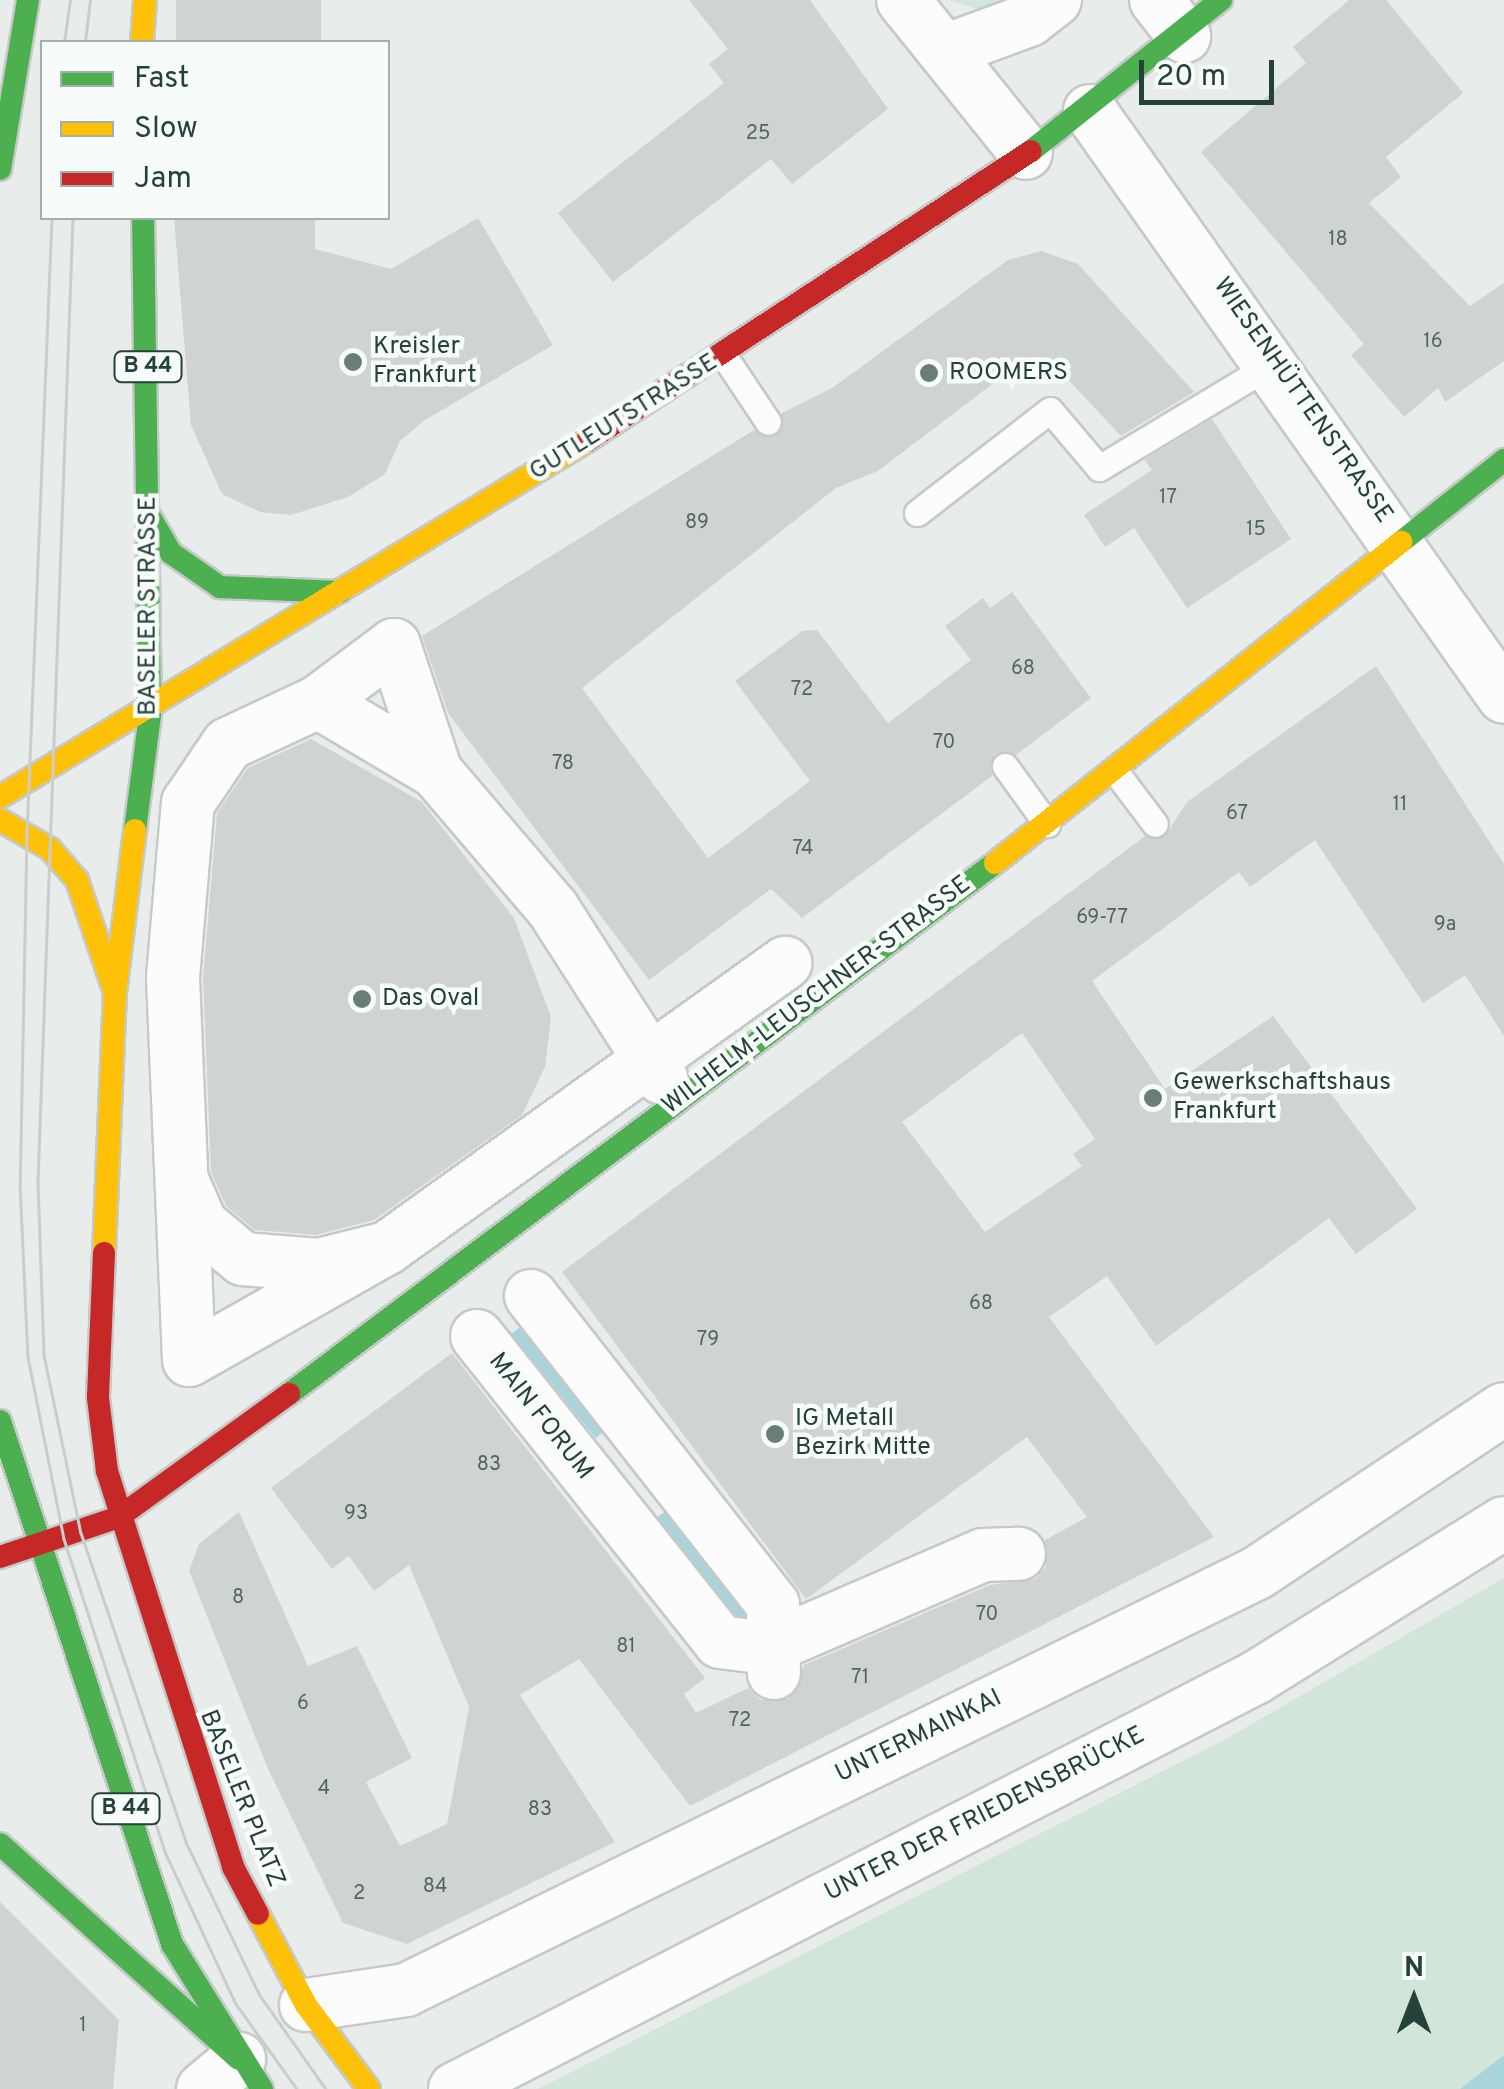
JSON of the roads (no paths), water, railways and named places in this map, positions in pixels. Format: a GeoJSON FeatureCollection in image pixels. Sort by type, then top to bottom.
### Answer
{"type":"FeatureCollection","features":[{"type":"Feature","properties":{"kind":"main road"},"geometry":{"type":"LineString","coordinates":[[0,170],[28,0]]}},
{"type":"Feature","properties":{"kind":"main road"},"geometry":{"type":"LineString","coordinates":[[142,40],[145,0]]}},
{"type":"Feature","properties":{"kind":"main road","name":"GUTLEUTSTRASSE"},"geometry":{"type":"LineString","coordinates":[[0,797],[150,714],[724,356],[1090,111],[1170,18],[1221,0]]}},
{"type":"Feature","properties":{"kind":"main road","name":"BASELER STRASSE"},"geometry":{"type":"LineString","coordinates":[[115,992],[150,714],[143,220]]}},
{"type":"Feature","properties":{"kind":"main road","name":"WILHELM-LEUSCHNER-STRASSE"},"geometry":{"type":"LineString","coordinates":[[118,1517],[1048,824],[1404,544],[1504,460]]}},
{"type":"Feature","properties":{"kind":"main road"},"geometry":{"type":"LineString","coordinates":[[150,517],[170,553],[220,587],[340,592]]}},
{"type":"Feature","properties":{"kind":"main road","name":"B 44"},"geometry":{"type":"LineString","coordinates":[[0,820],[50,849],[77,880],[115,992]]}},
{"type":"Feature","properties":{"kind":"main road","name":"BASELER PLATZ"},"geometry":{"type":"LineString","coordinates":[[115,992],[98,1398],[118,1517],[233,1867],[306,2004],[366,2084]]}},
{"type":"Feature","properties":{"kind":"main road","name":"B 44"},"geometry":{"type":"LineString","coordinates":[[0,1421],[36,1548],[172,1944],[235,2079]]}},
{"type":"Feature","properties":{"kind":"main road"},"geometry":{"type":"LineString","coordinates":[[0,1557],[36,1548],[118,1517]]}},
{"type":"Feature","properties":{"kind":"main road"},"geometry":{"type":"LineString","coordinates":[[0,1844],[235,2079]]}},
{"type":"Feature","properties":{"kind":"street"},"geometry":{"type":"LineString","coordinates":[[903,0],[1026,153]]}},
{"type":"Feature","properties":{"kind":"street"},"geometry":{"type":"LineString","coordinates":[[945,51],[1029,20],[1055,0]]}},
{"type":"Feature","properties":{"kind":"street","name":"WIESENHÜTTENSTRASSE"},"geometry":{"type":"LineString","coordinates":[[1090,111],[1404,544],[1504,697]]}},
{"type":"Feature","properties":{"kind":"street"},"geometry":{"type":"LineString","coordinates":[[175,1164],[173,977],[188,803],[227,736],[394,645],[436,772]]}},
{"type":"Feature","properties":{"kind":"street"},"geometry":{"type":"LineString","coordinates":[[307,694],[436,772],[554,909],[655,1068]]}},
{"type":"Feature","properties":{"kind":"street","name":"WILHELM-LEUSCHNER-STRASSE"},"geometry":{"type":"LineString","coordinates":[[175,1164],[189,1360],[388,1248],[655,1068],[785,964]]}},
{"type":"Feature","properties":{"kind":"street","name":"WILHELM-LEUSCHNER-STRASSE"},"geometry":{"type":"LineString","coordinates":[[175,1164],[201,1224],[243,1259],[319,1265],[388,1248]]}},
{"type":"Feature","properties":{"kind":"street"},"geometry":{"type":"LineString","coordinates":[[531,1296],[659,1451],[772,1643]]}},
{"type":"Feature","properties":{"kind":"street","name":"MAIN FORUM"},"geometry":{"type":"LineString","coordinates":[[477,1336],[720,1642],[772,1643],[983,1555],[1019,1554]]}},
{"type":"Feature","properties":{"kind":"street","name":"UNTERMAINKAI"},"geometry":{"type":"LineString","coordinates":[[306,2004],[406,1990],[1257,1573],[1504,1409]]}},
{"type":"Feature","properties":{"kind":"street","name":"MAIN FORUM"},"geometry":{"type":"LineString","coordinates":[[603,1498],[659,1451]]}},
{"type":"Feature","properties":{"kind":"street","name":"UNTER DER FRIEDENSBRÜCKE"},"geometry":{"type":"LineString","coordinates":[[455,2089],[1255,1678],[1504,1523]]}},
{"type":"Feature","properties":{"kind":"lane"},"geometry":{"type":"LineString","coordinates":[[724,356],[768,422]]}},
{"type":"Feature","properties":{"kind":"lane"},"geometry":{"type":"LineString","coordinates":[[917,513],[1050,410],[1100,468],[1274,363]]}},
{"type":"Feature","properties":{"kind":"lane"},"geometry":{"type":"LineString","coordinates":[[1005,766],[1048,824]]}},
{"type":"Feature","properties":{"kind":"lane"},"geometry":{"type":"LineString","coordinates":[[1115,771],[1155,824]]}},
{"type":"Feature","properties":{"kind":"water"},"geometry":{"type":"Polygon","coordinates":[[[526,1322],[610,1426],[596,1438],[511,1334],[526,1322]]]}},
{"type":"Feature","properties":{"kind":"water"},"geometry":{"type":"Polygon","coordinates":[[[668,1509],[752,1613],[738,1625],[653,1521],[668,1509]]]}},
{"type":"Feature","properties":{"kind":"water"},"geometry":{"type":"Polygon","coordinates":[[[1504,2055],[1504,2089],[1460,2089],[1504,2055]]]}},
{"type":"Feature","properties":{"kind":"tram line"},"geometry":{"type":"LineString","coordinates":[[64,40],[70,0]]}},
{"type":"Feature","properties":{"kind":"tram line"},"geometry":{"type":"LineString","coordinates":[[85,40],[90,0]]}},
{"type":"Feature","properties":{"kind":"tram line"},"geometry":{"type":"LineString","coordinates":[[52,220],[27,834],[20,1183],[28,1357],[64,1539],[166,1854],[236,2004],[297,2089]]}},
{"type":"Feature","properties":{"kind":"tram line"},"geometry":{"type":"LineString","coordinates":[[73,220],[38,1182],[44,1355],[81,1533],[186,1842],[259,1994],[326,2089]]}},
{"type":"Feature","properties":{"kind":"place","name":"Kreisler Frankfurt"},"geometry":{"type":"Point","coordinates":[353,362]}},
{"type":"Feature","properties":{"kind":"place","name":"ROOMERS"},"geometry":{"type":"Point","coordinates":[929,373]}},
{"type":"Feature","properties":{"kind":"place","name":"Das Oval"},"geometry":{"type":"Point","coordinates":[362,999]}},
{"type":"Feature","properties":{"kind":"place","name":"Gewerkschaftshaus Frankfurt"},"geometry":{"type":"Point","coordinates":[1153,1098]}},
{"type":"Feature","properties":{"kind":"place","name":"IG Metall Bezirk Mitte"},"geometry":{"type":"Point","coordinates":[775,1434]}}]}
